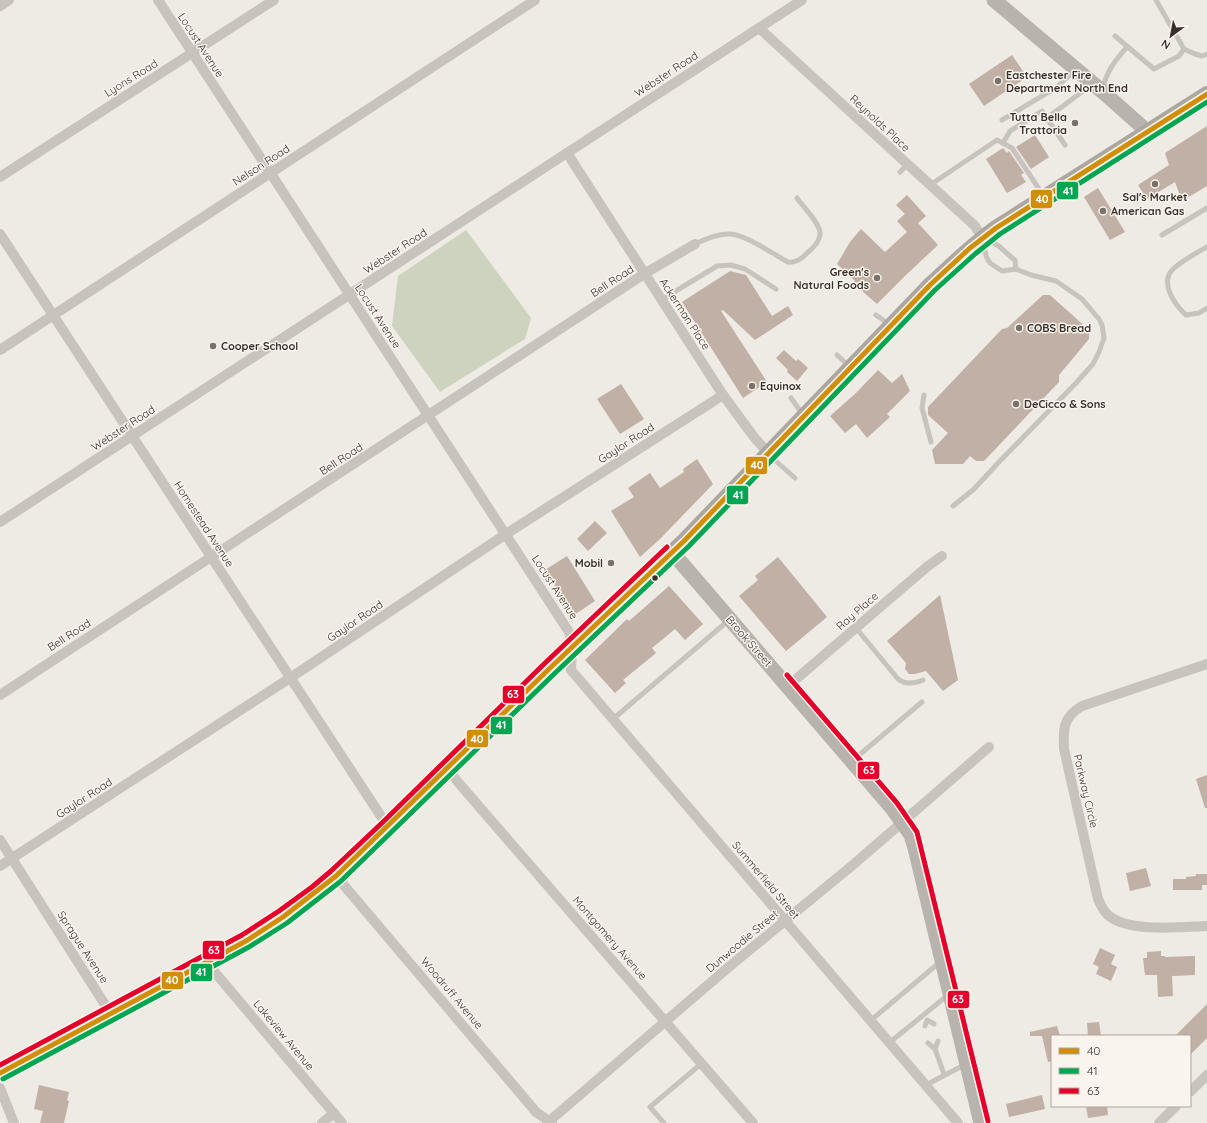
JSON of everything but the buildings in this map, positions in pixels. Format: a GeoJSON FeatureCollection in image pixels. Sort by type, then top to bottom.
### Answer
{"type":"FeatureCollection","features":[{"type":"Feature","properties":{"kind":"main road"},"geometry":{"type":"LineString","coordinates":[[0,1073],[246,941],[283,917],[336,876],[672,552],[930,285],[982,238],[1207,94]]}},
{"type":"Feature","properties":{"kind":"street"},"geometry":{"type":"LineString","coordinates":[[0,6],[9,0]]}},
{"type":"Feature","properties":{"kind":"street","name":"Locust Avenue"},"geometry":{"type":"LineString","coordinates":[[158,0],[569,632],[572,647]]}},
{"type":"Feature","properties":{"kind":"street","name":"Lyons Road"},"geometry":{"type":"LineString","coordinates":[[0,177],[274,0]]}},
{"type":"Feature","properties":{"kind":"street","name":"Nelson Road"},"geometry":{"type":"LineString","coordinates":[[0,350],[536,0]]}},
{"type":"Feature","properties":{"kind":"street","name":"Webster Road"},"geometry":{"type":"LineString","coordinates":[[0,522],[802,0]]}},
{"type":"Feature","properties":{"kind":"street"},"geometry":{"type":"LineString","coordinates":[[994,0],[1148,132]]}},
{"type":"Feature","properties":{"kind":"street","name":"Reynolds Place"},"geometry":{"type":"LineString","coordinates":[[759,28],[975,226],[982,238]]}},
{"type":"Feature","properties":{"kind":"street","name":"Ackerman Place"},"geometry":{"type":"LineString","coordinates":[[567,153],[723,395],[754,437],[768,453]]}},
{"type":"Feature","properties":{"kind":"street","name":"Homestead Avenue"},"geometry":{"type":"LineString","coordinates":[[0,234],[388,827]]}},
{"type":"Feature","properties":{"kind":"street","name":"Bell Road"},"geometry":{"type":"LineString","coordinates":[[0,695],[644,274],[695,244]]}},
{"type":"Feature","properties":{"kind":"street","name":"Gaylor Road"},"geometry":{"type":"LineString","coordinates":[[0,866],[290,678],[506,534],[723,395]]}},
{"type":"Feature","properties":{"kind":"street","name":"Brook Street"},"geometry":{"type":"LineString","coordinates":[[672,552],[852,761],[902,822],[911,836],[981,1123]]}},
{"type":"Feature","properties":{"kind":"street","name":"Ray Place"},"geometry":{"type":"LineString","coordinates":[[788,686],[928,566],[942,556]]}},
{"type":"Feature","properties":{"kind":"street","name":"Summerfield Street"},"geometry":{"type":"LineString","coordinates":[[572,647],[571,670],[958,1123]]}},
{"type":"Feature","properties":{"kind":"street","name":"Parkway Circle"},"geometry":{"type":"LineString","coordinates":[[1207,664],[1082,706],[1073,711],[1069,716],[1065,724],[1063,736],[1064,749],[1098,900],[1104,911],[1116,921],[1128,925],[1154,927],[1207,926]]}},
{"type":"Feature","properties":{"kind":"street","name":"Dunwoodie Street"},"geometry":{"type":"LineString","coordinates":[[550,1122],[730,966],[854,864],[989,747]]}},
{"type":"Feature","properties":{"kind":"street","name":"Montgomery Avenue"},"geometry":{"type":"LineString","coordinates":[[448,768],[457,781],[753,1123]]}},
{"type":"Feature","properties":{"kind":"street","name":"Sprague Avenue"},"geometry":{"type":"LineString","coordinates":[[0,840],[111,1014]]}},
{"type":"Feature","properties":{"kind":"street","name":"Woodruff Avenue"},"geometry":{"type":"LineString","coordinates":[[336,876],[536,1112],[550,1122]]}},
{"type":"Feature","properties":{"kind":"street","name":"Lakeview Avenue"},"geometry":{"type":"LineString","coordinates":[[207,963],[342,1123]]}},
{"type":"Feature","properties":{"kind":"street"},"geometry":{"type":"LineString","coordinates":[[1191,1091],[1207,1075]]}},
{"type":"Feature","properties":{"kind":"street"},"geometry":{"type":"LineString","coordinates":[[0,1088],[14,1123]]}},
{"type":"Feature","properties":{"kind":"street"},"geometry":{"type":"LineString","coordinates":[[1159,1123],[1175,1107]]}},
{"type":"Feature","properties":{"kind":"street"},"geometry":{"type":"LineString","coordinates":[[322,1123],[334,1113]]}},
{"type":"Feature","properties":{"kind":"lane"},"geometry":{"type":"LineString","coordinates":[[1156,0],[1184,49],[1202,56],[1207,54]]}},
{"type":"Feature","properties":{"kind":"lane"},"geometry":{"type":"LineString","coordinates":[[1116,36],[1154,70],[1179,56],[1184,49]]}},
{"type":"Feature","properties":{"kind":"lane"},"geometry":{"type":"LineString","coordinates":[[1046,118],[1098,88],[1127,46]]}},
{"type":"Feature","properties":{"kind":"lane"},"geometry":{"type":"LineString","coordinates":[[1002,120],[1057,88],[1076,69]]}},
{"type":"Feature","properties":{"kind":"lane"},"geometry":{"type":"LineString","coordinates":[[1003,143],[1010,131],[1042,111],[1065,145]]}},
{"type":"Feature","properties":{"kind":"lane"},"geometry":{"type":"LineString","coordinates":[[930,185],[997,140],[1012,148],[1045,198]]}},
{"type":"Feature","properties":{"kind":"lane"},"geometry":{"type":"LineString","coordinates":[[900,172],[908,164]]}},
{"type":"Feature","properties":{"kind":"lane"},"geometry":{"type":"LineString","coordinates":[[695,244],[707,238],[731,234],[743,238],[788,262],[794,263],[799,261],[818,240],[820,234],[817,224],[797,198]]}},
{"type":"Feature","properties":{"kind":"lane"},"geometry":{"type":"LineString","coordinates":[[1162,235],[1207,208]]}},
{"type":"Feature","properties":{"kind":"lane","name":"Reynolds Place"},"geometry":{"type":"LineString","coordinates":[[953,506],[974,489],[1077,382],[1093,364],[1104,338],[1102,325],[1099,318],[1082,299],[1056,281],[1031,275],[1016,269],[1002,271],[990,263],[986,256],[982,238]]}},
{"type":"Feature","properties":{"kind":"lane","name":"Reynolds Place"},"geometry":{"type":"LineString","coordinates":[[982,238],[1003,249],[1007,255],[1015,260],[1016,269]]}},
{"type":"Feature","properties":{"kind":"lane"},"geometry":{"type":"LineString","coordinates":[[1207,247],[1172,270],[1168,280],[1170,296],[1178,307],[1186,314],[1199,313],[1207,308]]}},
{"type":"Feature","properties":{"kind":"lane"},"geometry":{"type":"LineString","coordinates":[[661,300],[716,266],[732,265],[746,269],[776,289]]}},
{"type":"Feature","properties":{"kind":"lane"},"geometry":{"type":"LineString","coordinates":[[876,315],[891,325]]}},
{"type":"Feature","properties":{"kind":"lane"},"geometry":{"type":"LineString","coordinates":[[837,356],[851,368]]}},
{"type":"Feature","properties":{"kind":"lane"},"geometry":{"type":"LineString","coordinates":[[924,395],[922,408],[931,442]]}},
{"type":"Feature","properties":{"kind":"lane"},"geometry":{"type":"LineString","coordinates":[[791,398],[803,416]]}},
{"type":"Feature","properties":{"kind":"lane","name":"Ackerman Place"},"geometry":{"type":"LineString","coordinates":[[768,453],[795,478]]}},
{"type":"Feature","properties":{"kind":"lane"},"geometry":{"type":"LineString","coordinates":[[613,719],[730,619]]}},
{"type":"Feature","properties":{"kind":"lane"},"geometry":{"type":"LineString","coordinates":[[856,628],[898,679],[910,684],[923,680]]}},
{"type":"Feature","properties":{"kind":"lane"},"geometry":{"type":"LineString","coordinates":[[852,761],[922,702]]}},
{"type":"Feature","properties":{"kind":"lane"},"geometry":{"type":"LineString","coordinates":[[870,1021],[942,960]]}},
{"type":"Feature","properties":{"kind":"lane"},"geometry":{"type":"LineString","coordinates":[[889,1043],[950,993]]}},
{"type":"Feature","properties":{"kind":"lane"},"geometry":{"type":"LineString","coordinates":[[924,1026],[927,1020],[925,1013]]}},
{"type":"Feature","properties":{"kind":"lane"},"geometry":{"type":"LineString","coordinates":[[927,1020],[934,1024]]}},
{"type":"Feature","properties":{"kind":"lane"},"geometry":{"type":"LineString","coordinates":[[935,1048],[938,1041]]}},
{"type":"Feature","properties":{"kind":"lane"},"geometry":{"type":"LineString","coordinates":[[928,1043],[935,1048],[944,1074]]}},
{"type":"Feature","properties":{"kind":"lane"},"geometry":{"type":"LineString","coordinates":[[664,1123],[650,1107],[702,1063]]}},
{"type":"Feature","properties":{"kind":"lane"},"geometry":{"type":"LineString","coordinates":[[926,1085],[944,1074],[966,1064]]}},
{"type":"Feature","properties":{"kind":"green space"},"geometry":{"type":"Polygon","coordinates":[[[466,230],[531,318],[525,339],[440,392],[392,326],[398,276],[466,230]]]}},
{"type":"Feature","properties":{"kind":"transit line","name":"40"},"geometry":{"type":"LineString","coordinates":[[0,1073],[246,941],[283,917],[336,876],[548,670],[684,541],[930,285],[970,248],[996,228],[1207,94]]}},
{"type":"Feature","properties":{"kind":"transit line","name":"41"},"geometry":{"type":"LineString","coordinates":[[3,1079],[249,947],[287,923],[341,881],[553,675],[689,546],[935,290],[975,254],[1000,234],[1207,102]]}},
{"type":"Feature","properties":{"kind":"transit line","name":"63"},"geometry":{"type":"LineString","coordinates":[[0,1065],[242,935],[312,887],[383,822],[543,665],[667,547]]}},
{"type":"Feature","properties":{"kind":"transit line","name":"63"},"geometry":{"type":"LineString","coordinates":[[787,675],[897,803],[917,832],[988,1121]]}},
{"type":"Feature","properties":{"kind":"place","name":"Eastchester Fire Department North End"},"geometry":{"type":"Point","coordinates":[998,81]}},
{"type":"Feature","properties":{"kind":"place","name":"Tutta Bella Trattoria"},"geometry":{"type":"Point","coordinates":[1075,123]}},
{"type":"Feature","properties":{"kind":"place","name":"Sal's Market"},"geometry":{"type":"Point","coordinates":[1155,184]}},
{"type":"Feature","properties":{"kind":"place","name":"American Gas"},"geometry":{"type":"Point","coordinates":[1103,211]}},
{"type":"Feature","properties":{"kind":"place","name":"Green's Natural Foods"},"geometry":{"type":"Point","coordinates":[877,278]}},
{"type":"Feature","properties":{"kind":"place","name":"COBS Bread"},"geometry":{"type":"Point","coordinates":[1019,328]}},
{"type":"Feature","properties":{"kind":"place","name":"Cooper School"},"geometry":{"type":"Point","coordinates":[213,346]}},
{"type":"Feature","properties":{"kind":"place","name":"Equinox"},"geometry":{"type":"Point","coordinates":[752,386]}},
{"type":"Feature","properties":{"kind":"place","name":"DeCicco & Sons"},"geometry":{"type":"Point","coordinates":[1016,404]}},
{"type":"Feature","properties":{"kind":"place","name":"Mobil"},"geometry":{"type":"Point","coordinates":[611,563]}}]}
